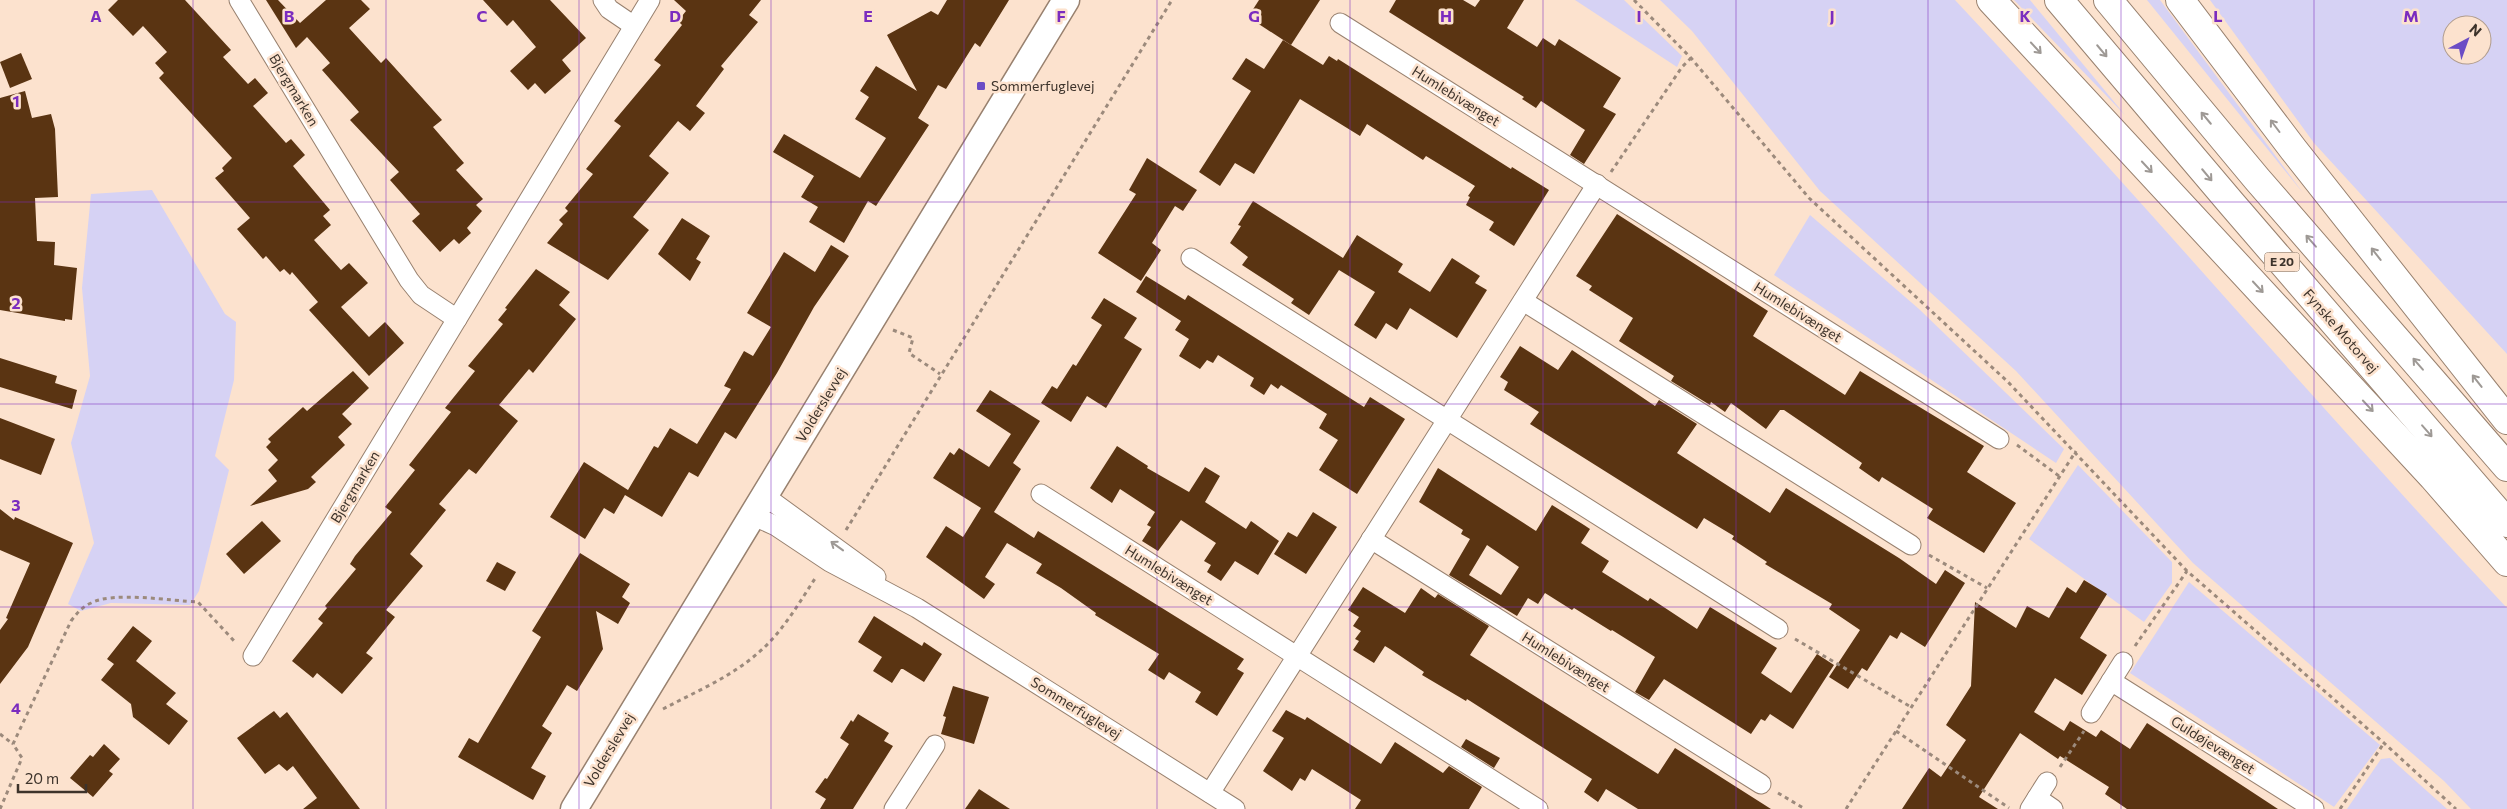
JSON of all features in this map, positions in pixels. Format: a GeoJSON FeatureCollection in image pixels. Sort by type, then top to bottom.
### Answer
{"type":"FeatureCollection","features":[{"type":"Feature","properties":{"kind":"highway"},"geometry":{"type":"LineString","coordinates":[[1991,0],[2433,477],[2507,562]]}},
{"type":"Feature","properties":{"kind":"highway","name":"Fynske Motorvej"},"geometry":{"type":"LineString","coordinates":[[2059,0],[2237,210],[2507,522]]}},
{"type":"Feature","properties":{"kind":"highway","name":"E 20"},"geometry":{"type":"LineString","coordinates":[[2108,0],[2257,179],[2507,467]]}},
{"type":"Feature","properties":{"kind":"highway"},"geometry":{"type":"LineString","coordinates":[[2180,0],[2293,149],[2507,420]]}},
{"type":"Feature","properties":{"kind":"street","name":"Bjergmarken"},"geometry":{"type":"LineString","coordinates":[[239,0],[409,280],[421,295],[457,319]]}},
{"type":"Feature","properties":{"kind":"street"},"geometry":{"type":"LineString","coordinates":[[603,0],[609,9],[634,26]]}},
{"type":"Feature","properties":{"kind":"street","name":"Bjergmarken"},"geometry":{"type":"LineString","coordinates":[[253,656],[650,0]]}},
{"type":"Feature","properties":{"kind":"street","name":"Volderslevvej"},"geometry":{"type":"LineString","coordinates":[[574,809],[1066,0]]}},
{"type":"Feature","properties":{"kind":"street","name":"Humlebivænget"},"geometry":{"type":"LineString","coordinates":[[1340,23],[1999,440]]}},
{"type":"Feature","properties":{"kind":"street"},"geometry":{"type":"LineString","coordinates":[[1210,793],[1523,301],[1599,186]]}},
{"type":"Feature","properties":{"kind":"street"},"geometry":{"type":"LineString","coordinates":[[1191,258],[1778,629]]}},
{"type":"Feature","properties":{"kind":"street"},"geometry":{"type":"LineString","coordinates":[[1523,301],[1911,545]]}},
{"type":"Feature","properties":{"kind":"street","name":"Humlebivænget"},"geometry":{"type":"LineString","coordinates":[[1041,494],[1538,809]]}},
{"type":"Feature","properties":{"kind":"street","name":"Sommerfuglevej"},"geometry":{"type":"LineString","coordinates":[[760,506],[917,608],[1235,809]]}},
{"type":"Feature","properties":{"kind":"street","name":"Humlebivænget"},"geometry":{"type":"LineString","coordinates":[[1371,539],[1762,784]]}},
{"type":"Feature","properties":{"kind":"street"},"geometry":{"type":"LineString","coordinates":[[2091,713],[2123,662]]}},
{"type":"Feature","properties":{"kind":"street","name":"Guldøjevænget"},"geometry":{"type":"LineString","coordinates":[[2111,681],[2314,809]]}},
{"type":"Feature","properties":{"kind":"street"},"geometry":{"type":"LineString","coordinates":[[894,809],[935,744]]}},
{"type":"Feature","properties":{"kind":"street"},"geometry":{"type":"LineString","coordinates":[[2047,782],[2033,804],[2053,809]]}},
{"type":"Feature","properties":{"kind":"path"},"geometry":{"type":"LineString","coordinates":[[656,713],[739,669],[760,652],[789,617],[832,553],[940,374],[1172,0]]}},
{"type":"Feature","properties":{"kind":"path"},"geometry":{"type":"LineString","coordinates":[[1634,0],[1691,58],[1809,198],[2008,382],[2076,451],[2187,571],[2456,809]]}},
{"type":"Feature","properties":{"kind":"path"},"geometry":{"type":"LineString","coordinates":[[1599,186],[1682,67],[1691,58]]}},
{"type":"Feature","properties":{"kind":"path"},"geometry":{"type":"LineString","coordinates":[[871,321],[913,338],[909,352],[940,374]]}},
{"type":"Feature","properties":{"kind":"path"},"geometry":{"type":"LineString","coordinates":[[1999,440],[2016,445],[2059,476]]}},
{"type":"Feature","properties":{"kind":"path"},"geometry":{"type":"LineString","coordinates":[[1846,809],[2076,451]]}},
{"type":"Feature","properties":{"kind":"path"},"geometry":{"type":"LineString","coordinates":[[1911,545],[1987,588]]}},
{"type":"Feature","properties":{"kind":"path"},"geometry":{"type":"LineString","coordinates":[[2123,662],[2187,571]]}},
{"type":"Feature","properties":{"kind":"path"},"geometry":{"type":"LineString","coordinates":[[13,744],[71,620],[80,610],[93,602],[116,597],[198,602],[232,640],[253,656]]}},
{"type":"Feature","properties":{"kind":"path"},"geometry":{"type":"LineString","coordinates":[[1778,629],[1911,707]]}},
{"type":"Feature","properties":{"kind":"path"},"geometry":{"type":"LineString","coordinates":[[2047,782],[2052,780],[2090,722],[2091,713]]}},
{"type":"Feature","properties":{"kind":"path"},"geometry":{"type":"LineString","coordinates":[[1896,731],[2011,809]]}},
{"type":"Feature","properties":{"kind":"path"},"geometry":{"type":"LineString","coordinates":[[0,734],[13,744],[22,758],[0,809]]}},
{"type":"Feature","properties":{"kind":"path"},"geometry":{"type":"LineString","coordinates":[[2340,809],[2384,744]]}},
{"type":"Feature","properties":{"kind":"path"},"geometry":{"type":"LineString","coordinates":[[1762,784],[1805,809]]}},
{"type":"Feature","properties":{"kind":"shaded area"},"geometry":{"type":"Polygon","coordinates":[[[1575,0],[1624,0],[1682,56],[1677,67],[1575,0]]]}},
{"type":"Feature","properties":{"kind":"shaded area"},"geometry":{"type":"Polygon","coordinates":[[[1660,0],[1955,0],[2507,608],[2507,809],[2471,809],[2444,781],[2193,563],[2016,371],[1820,191],[1692,31],[1660,0]]]}},
{"type":"Feature","properties":{"kind":"shaded area"},"geometry":{"type":"Polygon","coordinates":[[[2014,0],[2030,0],[2125,115],[2014,0]]]}},
{"type":"Feature","properties":{"kind":"shaded area"},"geometry":{"type":"Polygon","coordinates":[[[2147,0],[2160,0],[2303,193],[2147,0]]]}},
{"type":"Feature","properties":{"kind":"shaded area"},"geometry":{"type":"Polygon","coordinates":[[[2210,0],[2507,0],[2507,354],[2314,143],[2210,0]]]}},
{"type":"Feature","properties":{"kind":"shaded area"},"geometry":{"type":"Polygon","coordinates":[[[152,190],[225,314],[236,322],[234,380],[215,456],[229,470],[199,591],[190,605],[111,603],[81,611],[68,604],[94,543],[71,443],[90,376],[82,288],[91,194],[152,190]]]}},
{"type":"Feature","properties":{"kind":"shaded area"},"geometry":{"type":"Polygon","coordinates":[[[1810,215],[1919,309],[2064,449],[2056,463],[1774,275],[1810,215]]]}},
{"type":"Feature","properties":{"kind":"shaded area"},"geometry":{"type":"Polygon","coordinates":[[[2078,465],[2172,562],[2172,583],[2144,622],[2029,539],[2078,465]]]}},
{"type":"Feature","properties":{"kind":"shaded area"},"geometry":{"type":"Polygon","coordinates":[[[2189,582],[2380,745],[2334,807],[2130,673],[2189,582]]]}},
{"type":"Feature","properties":{"kind":"shaded area"},"geometry":{"type":"Polygon","coordinates":[[[2390,758],[2447,809],[2347,809],[2381,759],[2390,758]]]}},
{"type":"Feature","properties":{"kind":"building"},"geometry":{"type":"Polygon","coordinates":[[[118,0],[185,0],[231,50],[223,57],[248,84],[255,78],[268,93],[253,106],[286,143],[291,139],[305,155],[293,166],[330,210],[323,216],[331,225],[314,240],[341,270],[349,263],[368,283],[341,307],[369,337],[385,322],[404,343],[369,376],[309,310],[318,302],[292,272],[290,275],[284,269],[280,272],[266,256],[263,259],[237,229],[250,218],[215,178],[224,171],[222,168],[232,158],[159,78],[164,73],[155,63],[167,52],[143,26],[133,36],[108,10],[118,0]]]}},
{"type":"Feature","properties":{"kind":"building"},"geometry":{"type":"Polygon","coordinates":[[[266,0],[278,0],[300,23],[326,0],[361,0],[370,9],[349,28],[381,63],[386,58],[442,120],[433,127],[464,163],[456,170],[483,199],[476,205],[482,211],[467,228],[471,233],[459,244],[454,239],[440,252],[412,221],[420,214],[390,180],[399,172],[350,120],[359,112],[322,70],[330,63],[307,37],[296,48],[266,0]]]}},
{"type":"Feature","properties":{"kind":"building"},"geometry":{"type":"Polygon","coordinates":[[[483,0],[550,0],[586,38],[562,60],[571,71],[545,94],[535,83],[528,90],[510,71],[536,47],[513,20],[507,26],[483,0]]]}},
{"type":"Feature","properties":{"kind":"building"},"geometry":{"type":"Polygon","coordinates":[[[674,0],[761,0],[749,15],[758,22],[721,66],[724,69],[696,106],[705,113],[690,131],[678,121],[649,156],[669,173],[633,217],[649,230],[608,280],[547,243],[563,224],[559,220],[568,211],[565,208],[593,174],[586,169],[621,126],[614,121],[661,65],[654,60],[682,25],[678,21],[686,11],[674,0]]]}},
{"type":"Feature","properties":{"kind":"building"},"geometry":{"type":"Polygon","coordinates":[[[947,0],[1009,0],[980,47],[975,43],[946,89],[938,85],[918,118],[929,125],[876,206],[868,201],[844,243],[809,222],[818,207],[801,197],[814,176],[773,152],[784,134],[860,178],[886,138],[855,119],[869,97],[860,91],[876,66],[917,91],[887,35],[931,11],[938,15],[947,0]]]}},
{"type":"Feature","properties":{"kind":"building"},"geometry":{"type":"Polygon","coordinates":[[[1259,0],[1320,0],[1291,45],[1248,17],[1259,0]]]}},
{"type":"Feature","properties":{"kind":"building"},"geometry":{"type":"Polygon","coordinates":[[[1396,0],[1463,0],[1475,7],[1480,0],[1524,0],[1507,28],[1537,47],[1543,38],[1555,46],[1559,39],[1621,78],[1603,107],[1616,114],[1584,164],[1570,155],[1585,130],[1541,101],[1536,108],[1522,99],[1524,97],[1389,12],[1396,0]]]}},
{"type":"Feature","properties":{"kind":"building"},"geometry":{"type":"Polygon","coordinates":[[[1283,40],[1323,65],[1329,56],[1337,61],[1338,59],[1511,169],[1512,167],[1549,190],[1514,246],[1489,230],[1494,222],[1466,205],[1470,197],[1468,196],[1475,186],[1426,156],[1423,160],[1367,124],[1360,136],[1300,99],[1254,174],[1235,163],[1220,186],[1199,172],[1251,91],[1232,79],[1246,58],[1264,69],[1283,40]]]}},
{"type":"Feature","properties":{"kind":"building"},"geometry":{"type":"Polygon","coordinates":[[[21,53],[32,79],[10,88],[0,62],[21,53]]]}},
{"type":"Feature","properties":{"kind":"building"},"geometry":{"type":"Polygon","coordinates":[[[25,91],[32,118],[51,114],[55,129],[58,197],[35,198],[37,241],[55,242],[54,265],[77,268],[72,320],[65,319],[65,321],[0,310],[0,98],[25,91]]]}},
{"type":"Feature","properties":{"kind":"building"},"geometry":{"type":"Polygon","coordinates":[[[1147,158],[1197,190],[1183,211],[1175,206],[1152,243],[1161,250],[1141,281],[1098,253],[1136,194],[1129,190],[1147,158]]]}},
{"type":"Feature","properties":{"kind":"building"},"geometry":{"type":"Polygon","coordinates":[[[1253,201],[1343,258],[1357,235],[1403,264],[1398,272],[1430,292],[1452,258],[1480,276],[1475,283],[1487,290],[1457,338],[1410,308],[1397,330],[1386,323],[1376,339],[1354,325],[1375,292],[1339,270],[1309,315],[1291,303],[1294,299],[1242,265],[1248,257],[1230,243],[1241,226],[1238,225],[1253,201]]]}},
{"type":"Feature","properties":{"kind":"building"},"geometry":{"type":"Polygon","coordinates":[[[1617,214],[1768,311],[1753,336],[1845,395],[1860,371],[1984,446],[1967,472],[2016,503],[1984,553],[1927,518],[1933,509],[1882,477],[1879,482],[1859,468],[1862,463],[1784,410],[1780,410],[1766,429],[1731,403],[1725,412],[1711,402],[1710,405],[1671,381],[1674,376],[1619,341],[1633,318],[1589,290],[1592,286],[1576,276],[1617,214]]]}},
{"type":"Feature","properties":{"kind":"building"},"geometry":{"type":"Polygon","coordinates":[[[682,218],[710,236],[696,259],[701,262],[690,281],[658,254],[682,218]]]}},
{"type":"Feature","properties":{"kind":"building"},"geometry":{"type":"Polygon","coordinates":[[[831,245],[849,256],[814,307],[777,373],[736,439],[725,432],[698,477],[689,472],[662,517],[625,495],[614,514],[604,508],[585,539],[550,517],[584,462],[628,490],[654,446],[658,448],[670,428],[697,444],[731,389],[724,386],[744,351],[753,356],[771,327],[747,313],[784,252],[815,272],[831,245]]]}},
{"type":"Feature","properties":{"kind":"building"},"geometry":{"type":"Polygon","coordinates":[[[536,269],[570,292],[559,305],[576,319],[533,373],[529,369],[499,405],[518,421],[476,474],[469,469],[439,504],[446,510],[410,554],[423,566],[386,610],[395,617],[366,653],[373,658],[342,694],[317,673],[313,678],[292,661],[323,623],[318,619],[327,608],[325,606],[356,569],[350,564],[355,556],[392,512],[385,507],[415,470],[409,465],[451,412],[445,408],[475,371],[468,366],[503,324],[498,320],[507,309],[505,308],[536,269]]]}},
{"type":"Feature","properties":{"kind":"building"},"geometry":{"type":"Polygon","coordinates":[[[1146,276],[1185,300],[1188,295],[1364,407],[1370,397],[1405,419],[1357,494],[1319,470],[1338,440],[1319,428],[1327,414],[1281,385],[1278,389],[1271,384],[1264,395],[1250,386],[1254,378],[1218,355],[1213,363],[1207,360],[1200,369],[1179,356],[1189,339],[1175,330],[1181,321],[1136,292],[1146,276]]]}},
{"type":"Feature","properties":{"kind":"building"},"geometry":{"type":"Polygon","coordinates":[[[1104,298],[1137,318],[1124,338],[1142,349],[1106,408],[1087,396],[1071,422],[1041,403],[1052,386],[1057,389],[1073,364],[1076,366],[1102,325],[1091,318],[1104,298]]]}},
{"type":"Feature","properties":{"kind":"building"},"geometry":{"type":"Polygon","coordinates":[[[1520,346],[1558,370],[1572,350],[1655,406],[1659,400],[1697,424],[1677,453],[1770,513],[1786,488],[1899,558],[1936,584],[1945,570],[1965,583],[1925,647],[1901,632],[1897,639],[1890,635],[1867,671],[1862,668],[1848,689],[1829,677],[1860,630],[1829,609],[1832,604],[1765,564],[1767,562],[1732,539],[1734,536],[1704,518],[1697,529],[1530,424],[1539,412],[1504,390],[1508,382],[1500,377],[1520,346]]]}},
{"type":"Feature","properties":{"kind":"building"},"geometry":{"type":"Polygon","coordinates":[[[0,358],[57,376],[55,383],[77,390],[72,409],[0,387],[0,358]]]}},
{"type":"Feature","properties":{"kind":"building"},"geometry":{"type":"Polygon","coordinates":[[[353,371],[369,388],[342,414],[352,424],[338,437],[345,445],[311,477],[316,482],[308,489],[250,506],[277,481],[268,470],[278,460],[266,447],[271,442],[268,439],[303,407],[307,411],[353,371]]]}},
{"type":"Feature","properties":{"kind":"building"},"geometry":{"type":"Polygon","coordinates":[[[990,390],[1040,421],[1013,463],[1021,469],[994,512],[1034,538],[1038,531],[1244,659],[1237,669],[1244,673],[1217,716],[1195,702],[1201,692],[1169,672],[1164,680],[1148,670],[1159,654],[1095,615],[1096,613],[1061,588],[1036,573],[1042,564],[1007,543],[985,577],[995,584],[984,599],[926,557],[946,526],[963,537],[981,508],[933,478],[950,452],[954,455],[959,448],[989,467],[1011,434],[976,411],[990,390]]]}},
{"type":"Feature","properties":{"kind":"building"},"geometry":{"type":"Polygon","coordinates":[[[0,418],[55,439],[41,475],[0,459],[0,418]]]}},
{"type":"Feature","properties":{"kind":"building"},"geometry":{"type":"Polygon","coordinates":[[[1117,446],[1148,466],[1147,468],[1189,492],[1205,467],[1220,476],[1205,502],[1246,529],[1251,521],[1279,541],[1258,575],[1235,561],[1221,581],[1207,572],[1211,565],[1204,561],[1216,543],[1181,520],[1158,551],[1142,541],[1151,527],[1147,525],[1155,512],[1120,489],[1112,503],[1090,488],[1117,446]]]}},
{"type":"Feature","properties":{"kind":"building"},"geometry":{"type":"Polygon","coordinates":[[[1438,468],[1536,531],[1552,505],[1590,529],[1581,543],[1609,561],[1602,572],[1648,601],[1650,598],[1697,629],[1710,607],[1777,648],[1761,673],[1791,693],[1817,654],[1834,665],[1793,729],[1770,714],[1765,721],[1761,719],[1751,734],[1664,679],[1649,700],[1635,692],[1655,657],[1612,630],[1574,608],[1572,610],[1545,593],[1538,604],[1528,598],[1517,616],[1449,575],[1470,539],[1461,534],[1463,530],[1419,502],[1438,468]],[[1487,545],[1469,575],[1501,595],[1519,567],[1487,545]]]}},
{"type":"Feature","properties":{"kind":"building"},"geometry":{"type":"Polygon","coordinates":[[[0,509],[14,520],[15,517],[73,543],[28,647],[0,684],[0,630],[8,619],[6,618],[30,563],[0,550],[0,509]]]}},
{"type":"Feature","properties":{"kind":"building"},"geometry":{"type":"Polygon","coordinates":[[[1313,512],[1337,527],[1306,574],[1274,554],[1288,532],[1297,537],[1313,512]]]}},
{"type":"Feature","properties":{"kind":"building"},"geometry":{"type":"Polygon","coordinates":[[[262,521],[281,541],[244,574],[226,554],[262,521]]]}},
{"type":"Feature","properties":{"kind":"building"},"geometry":{"type":"Polygon","coordinates":[[[580,553],[630,584],[622,597],[630,603],[618,624],[596,611],[603,649],[577,691],[567,685],[542,726],[552,733],[531,768],[546,776],[533,800],[458,757],[469,738],[478,743],[541,637],[532,631],[580,553]]]}},
{"type":"Feature","properties":{"kind":"building"},"geometry":{"type":"Polygon","coordinates":[[[497,562],[516,572],[505,591],[486,581],[497,562]]]}},
{"type":"Feature","properties":{"kind":"building"},"geometry":{"type":"Polygon","coordinates":[[[2084,580],[2107,594],[2080,638],[2107,655],[2082,695],[2055,678],[2034,712],[2064,731],[2070,721],[2096,737],[2101,730],[2130,749],[2147,723],[2278,809],[2127,809],[2105,794],[2109,787],[2060,756],[2058,759],[2020,733],[1979,797],[1998,809],[1902,809],[1929,768],[1941,777],[1966,740],[1946,725],[1971,686],[1975,602],[2016,628],[2027,606],[2049,618],[2067,587],[2076,593],[2084,580]]]}},
{"type":"Feature","properties":{"kind":"building"},"geometry":{"type":"Polygon","coordinates":[[[1363,587],[1405,613],[1421,588],[1435,598],[1438,594],[1489,626],[1470,655],[1658,774],[1675,748],[1771,809],[1638,809],[1606,789],[1598,802],[1584,792],[1592,779],[1467,699],[1466,701],[1422,675],[1424,672],[1390,649],[1385,646],[1374,663],[1353,650],[1359,641],[1355,639],[1361,631],[1353,626],[1359,617],[1348,610],[1363,587]]]}},
{"type":"Feature","properties":{"kind":"building"},"geometry":{"type":"Polygon","coordinates":[[[874,616],[922,646],[924,642],[942,654],[924,682],[903,669],[901,669],[892,683],[873,671],[882,657],[858,642],[874,616]]]}},
{"type":"Feature","properties":{"kind":"building"},"geometry":{"type":"Polygon","coordinates":[[[133,626],[152,641],[136,661],[176,693],[166,704],[188,721],[169,745],[133,717],[131,704],[101,680],[114,664],[107,659],[133,626]]]}},
{"type":"Feature","properties":{"kind":"building"},"geometry":{"type":"Polygon","coordinates":[[[953,686],[989,697],[974,744],[941,734],[946,717],[943,716],[953,686]]]}},
{"type":"Feature","properties":{"kind":"building"},"geometry":{"type":"Polygon","coordinates":[[[1286,710],[1305,720],[1307,717],[1381,764],[1395,742],[1443,773],[1449,766],[1482,787],[1469,809],[1355,809],[1361,800],[1312,769],[1305,781],[1300,778],[1292,791],[1263,771],[1284,738],[1272,731],[1286,710]]]}},
{"type":"Feature","properties":{"kind":"building"},"geometry":{"type":"Polygon","coordinates":[[[274,711],[280,718],[287,712],[360,809],[303,809],[317,798],[293,766],[287,771],[279,764],[265,774],[237,738],[274,711]]]}},
{"type":"Feature","properties":{"kind":"building"},"geometry":{"type":"Polygon","coordinates":[[[858,714],[889,733],[884,741],[893,746],[853,809],[820,809],[826,799],[815,792],[825,778],[827,779],[849,744],[840,738],[851,720],[853,722],[858,714]]]}},
{"type":"Feature","properties":{"kind":"building"},"geometry":{"type":"Polygon","coordinates":[[[1466,739],[1500,758],[1494,768],[1461,747],[1466,739]]]}},
{"type":"Feature","properties":{"kind":"building"},"geometry":{"type":"Polygon","coordinates":[[[104,744],[120,759],[109,771],[113,774],[93,797],[70,778],[90,755],[93,757],[104,744]]]}},
{"type":"Feature","properties":{"kind":"building"},"geometry":{"type":"Polygon","coordinates":[[[979,789],[1010,809],[965,809],[979,789]]]}},
{"type":"Feature","properties":{"kind":"place","name":"Sommerfuglevej"},"geometry":{"type":"Point","coordinates":[981,86]}}]}
